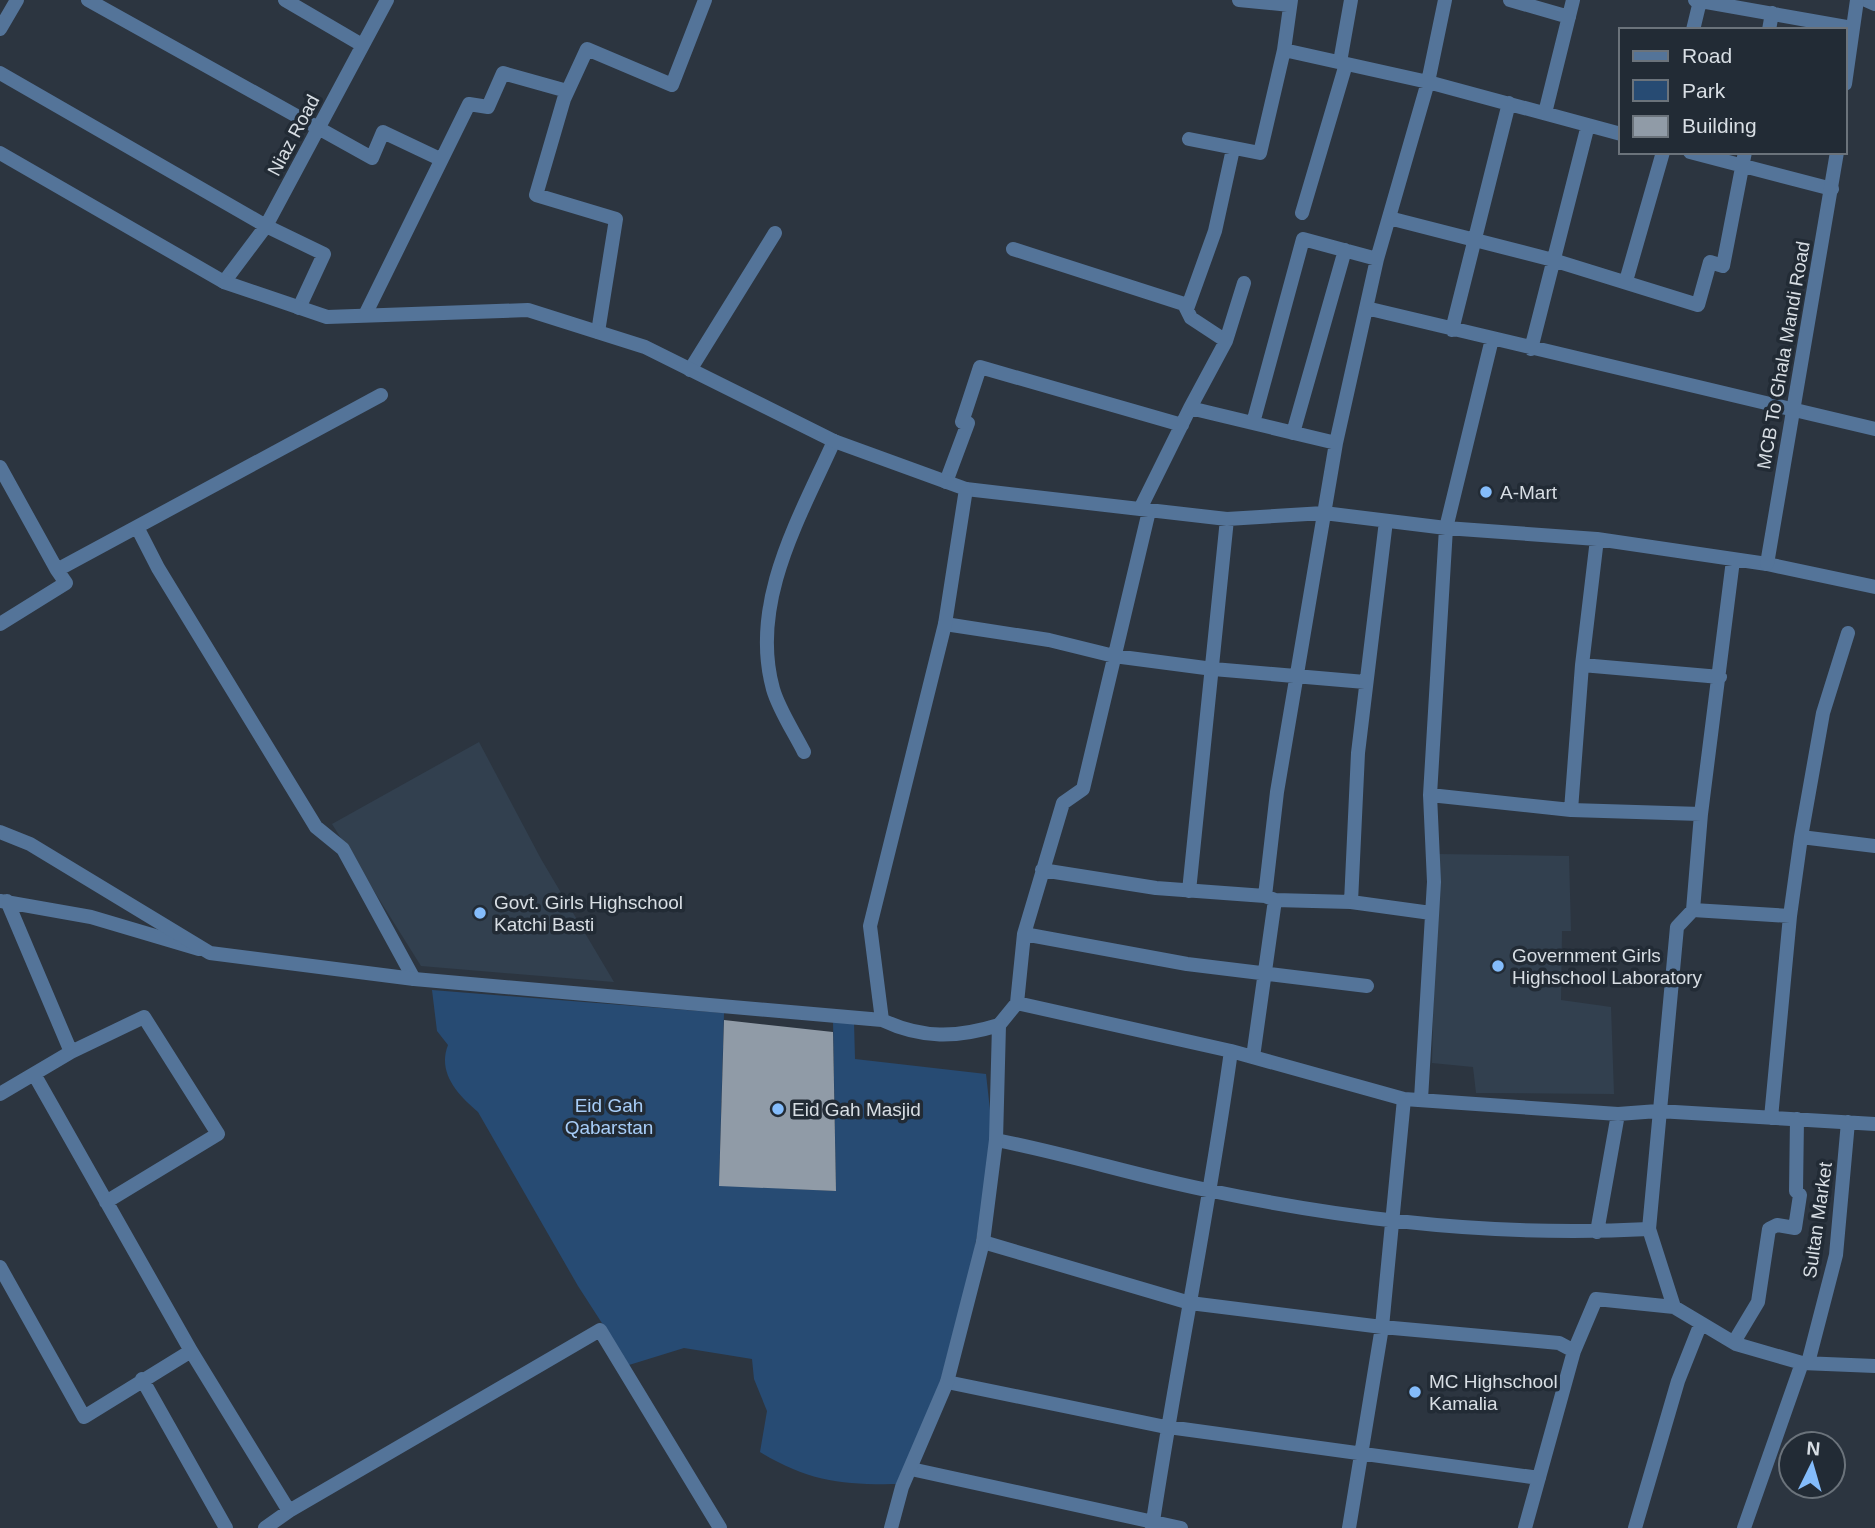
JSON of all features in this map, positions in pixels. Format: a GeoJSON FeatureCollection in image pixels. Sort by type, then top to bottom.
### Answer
{"type":"FeatureCollection","features":[{"type":"Feature","properties":{"kind":"street"},"geometry":{"type":"LineString","coordinates":[[0,29],[17,0]]}},
{"type":"Feature","properties":{"kind":"street"},"geometry":{"type":"LineString","coordinates":[[89,0],[372,158],[383,132],[440,159]]}},
{"type":"Feature","properties":{"kind":"street"},"geometry":{"type":"LineString","coordinates":[[285,0],[362,45]]}},
{"type":"Feature","properties":{"kind":"street","name":"Niaz Road"},"geometry":{"type":"LineString","coordinates":[[223,282],[266,226],[387,0]]}},
{"type":"Feature","properties":{"kind":"street"},"geometry":{"type":"LineString","coordinates":[[598,332],[616,219],[536,195],[567,91],[587,48],[672,85],[705,0]]}},
{"type":"Feature","properties":{"kind":"street"},"geometry":{"type":"LineString","coordinates":[[1189,139],[1260,153],[1284,50],[1291,3],[1239,0]]}},
{"type":"Feature","properties":{"kind":"street"},"geometry":{"type":"LineString","coordinates":[[1302,213],[1343,63],[1351,0]]}},
{"type":"Feature","properties":{"kind":"street"},"geometry":{"type":"LineString","coordinates":[[1253,1057],[1266,974],[1277,792],[1299,676],[1336,443],[1377,259],[1428,82],[1445,0]]}},
{"type":"Feature","properties":{"kind":"street"},"geometry":{"type":"LineString","coordinates":[[1510,0],[1569,17]]}},
{"type":"Feature","properties":{"kind":"street"},"geometry":{"type":"LineString","coordinates":[[1545,113],[1573,0]]}},
{"type":"Feature","properties":{"kind":"street"},"geometry":{"type":"LineString","coordinates":[[1847,68],[1857,0]]}},
{"type":"Feature","properties":{"kind":"street"},"geometry":{"type":"LineString","coordinates":[[1866,0],[1875,4]]}},
{"type":"Feature","properties":{"kind":"street"},"geometry":{"type":"LineString","coordinates":[[1693,28],[1697,1],[1852,28]]}},
{"type":"Feature","properties":{"kind":"street"},"geometry":{"type":"LineString","coordinates":[[1769,28],[1772,13]]}},
{"type":"Feature","properties":{"kind":"street"},"geometry":{"type":"LineString","coordinates":[[1284,50],[1428,82],[1619,133]]}},
{"type":"Feature","properties":{"kind":"street"},"geometry":{"type":"LineString","coordinates":[[0,73],[266,226],[324,254],[299,308]]}},
{"type":"Feature","properties":{"kind":"street"},"geometry":{"type":"LineString","coordinates":[[365,315],[469,104],[488,107],[503,73],[567,91]]}},
{"type":"Feature","properties":{"kind":"street"},"geometry":{"type":"LineString","coordinates":[[1452,330],[1509,103]]}},
{"type":"Feature","properties":{"kind":"street"},"geometry":{"type":"LineString","coordinates":[[1531,349],[1588,125]]}},
{"type":"Feature","properties":{"kind":"street"},"geometry":{"type":"LineString","coordinates":[[1187,309],[1215,231],[1234,149]]}},
{"type":"Feature","properties":{"kind":"street"},"geometry":{"type":"LineString","coordinates":[[0,153],[223,282],[327,317],[528,310],[645,347],[834,441],[965,489],[1227,519],[1324,513],[1447,528],[1597,539],[1767,564],[1875,587]]}},
{"type":"Feature","properties":{"kind":"street"},"geometry":{"type":"LineString","coordinates":[[1626,281],[1662,154]]}},
{"type":"Feature","properties":{"kind":"street"},"geometry":{"type":"LineString","coordinates":[[1705,154],[1744,159],[1832,189]]}},
{"type":"Feature","properties":{"kind":"street","name":"MCB To Ghala Mandi Road"},"geometry":{"type":"LineString","coordinates":[[1767,564],[1837,154]]}},
{"type":"Feature","properties":{"kind":"street"},"geometry":{"type":"LineString","coordinates":[[1389,218],[1553,260],[1698,305],[1710,262],[1723,266],[1744,159]]}},
{"type":"Feature","properties":{"kind":"street"},"geometry":{"type":"LineString","coordinates":[[690,370],[775,233]]}},
{"type":"Feature","properties":{"kind":"street"},"geometry":{"type":"LineString","coordinates":[[1253,424],[1303,239],[1377,259]]}},
{"type":"Feature","properties":{"kind":"street"},"geometry":{"type":"LineString","coordinates":[[1013,249],[1184,304],[1191,318],[1226,341]]}},
{"type":"Feature","properties":{"kind":"street"},"geometry":{"type":"LineString","coordinates":[[1293,433],[1345,250]]}},
{"type":"Feature","properties":{"kind":"street"},"geometry":{"type":"LineString","coordinates":[[4,901],[91,917],[210,953],[414,979],[882,1020],[907,1032],[938,1035],[975,1032],[999,1025],[1017,1003],[1024,934],[1063,803],[1083,789],[1144,510],[1190,408],[1226,341],[1244,283]]}},
{"type":"Feature","properties":{"kind":"street"},"geometry":{"type":"LineString","coordinates":[[1366,308],[1875,429]]}},
{"type":"Feature","properties":{"kind":"street"},"geometry":{"type":"LineString","coordinates":[[1422,1099],[1434,882],[1430,795],[1447,528],[1492,340]]}},
{"type":"Feature","properties":{"kind":"street"},"geometry":{"type":"LineString","coordinates":[[946,482],[968,423],[962,422],[980,367],[1182,425]]}},
{"type":"Feature","properties":{"kind":"street"},"geometry":{"type":"LineString","coordinates":[[57,570],[381,395]]}},
{"type":"Feature","properties":{"kind":"street"},"geometry":{"type":"LineString","coordinates":[[1190,408],[1336,443]]}},
{"type":"Feature","properties":{"kind":"street"},"geometry":{"type":"LineString","coordinates":[[804,752],[773,690],[766,628],[780,561],[834,441]]}},
{"type":"Feature","properties":{"kind":"street"},"geometry":{"type":"LineString","coordinates":[[0,467],[66,583],[0,624]]}},
{"type":"Feature","properties":{"kind":"street"},"geometry":{"type":"LineString","coordinates":[[882,1020],[870,926],[945,624],[965,489]]}},
{"type":"Feature","properties":{"kind":"street"},"geometry":{"type":"LineString","coordinates":[[1189,891],[1227,519]]}},
{"type":"Feature","properties":{"kind":"street"},"geometry":{"type":"LineString","coordinates":[[1351,902],[1355,798],[1365,682],[1387,521]]}},
{"type":"Feature","properties":{"kind":"street"},"geometry":{"type":"LineString","coordinates":[[137,527],[158,568],[316,827],[343,849],[414,979]]}},
{"type":"Feature","properties":{"kind":"street"},"geometry":{"type":"LineString","coordinates":[[1571,810],[1582,665],[1597,539]]}},
{"type":"Feature","properties":{"kind":"street"},"geometry":{"type":"LineString","coordinates":[[1674,1307],[1649,1229],[1658,1111],[1677,927],[1693,910],[1733,559]]}},
{"type":"Feature","properties":{"kind":"street"},"geometry":{"type":"LineString","coordinates":[[945,624],[1049,640],[1114,656],[1213,670],[1365,682]]}},
{"type":"Feature","properties":{"kind":"street"},"geometry":{"type":"LineString","coordinates":[[1771,1118],[1790,916],[1801,837],[1823,713],[1848,633]]}},
{"type":"Feature","properties":{"kind":"street"},"geometry":{"type":"LineString","coordinates":[[1582,665],[1720,677]]}},
{"type":"Feature","properties":{"kind":"street"},"geometry":{"type":"LineString","coordinates":[[1430,795],[1571,810],[1702,814]]}},
{"type":"Feature","properties":{"kind":"street"},"geometry":{"type":"LineString","coordinates":[[0,832],[30,844],[210,953]]}},
{"type":"Feature","properties":{"kind":"street"},"geometry":{"type":"LineString","coordinates":[[1801,837],[1875,846]]}},
{"type":"Feature","properties":{"kind":"street"},"geometry":{"type":"LineString","coordinates":[[1042,870],[1189,891],[1351,902],[1432,913]]}},
{"type":"Feature","properties":{"kind":"street"},"geometry":{"type":"LineString","coordinates":[[4,901],[71,1052]]}},
{"type":"Feature","properties":{"kind":"street"},"geometry":{"type":"LineString","coordinates":[[1693,910],[1790,916]]}},
{"type":"Feature","properties":{"kind":"street"},"geometry":{"type":"LineString","coordinates":[[1024,934],[1188,964],[1367,986]]}},
{"type":"Feature","properties":{"kind":"street"},"geometry":{"type":"LineString","coordinates":[[1017,1003],[1231,1051],[1404,1099],[1618,1114],[1658,1111],[1875,1124]]}},
{"type":"Feature","properties":{"kind":"street"},"geometry":{"type":"LineString","coordinates":[[0,1094],[71,1052],[144,1017],[218,1134],[106,1202]]}},
{"type":"Feature","properties":{"kind":"street"},"geometry":{"type":"LineString","coordinates":[[891,1528],[902,1487],[947,1382],[983,1242],[996,1139],[999,1025]]}},
{"type":"Feature","properties":{"kind":"street"},"geometry":{"type":"LineString","coordinates":[[1153,1524],[1167,1427],[1212,1191],[1231,1051]]}},
{"type":"Feature","properties":{"kind":"street"},"geometry":{"type":"LineString","coordinates":[[34,1074],[191,1351],[289,1511]]}},
{"type":"Feature","properties":{"kind":"street"},"geometry":{"type":"LineString","coordinates":[[1349,1528],[1381,1327],[1394,1222],[1404,1099]]}},
{"type":"Feature","properties":{"kind":"street"},"geometry":{"type":"LineString","coordinates":[[1597,1232],[1618,1114]]}},
{"type":"Feature","properties":{"kind":"street"},"geometry":{"type":"LineString","coordinates":[[1734,1342],[1758,1303],[1769,1229],[1777,1224],[1795,1228],[1800,1195],[1796,1191],[1797,1119]]}},
{"type":"Feature","properties":{"kind":"street","name":"Sultan Market"},"geometry":{"type":"LineString","coordinates":[[1744,1528],[1805,1363],[1836,1255],[1848,1122]]}},
{"type":"Feature","properties":{"kind":"street"},"geometry":{"type":"LineString","coordinates":[[996,1139],[1212,1191],[1394,1222],[1597,1232],[1649,1229]]}},
{"type":"Feature","properties":{"kind":"street"},"geometry":{"type":"LineString","coordinates":[[983,1242],[1190,1303],[1381,1327],[1559,1343],[1574,1351]]}},
{"type":"Feature","properties":{"kind":"street"},"geometry":{"type":"LineString","coordinates":[[0,1267],[84,1417],[191,1351]]}},
{"type":"Feature","properties":{"kind":"street"},"geometry":{"type":"LineString","coordinates":[[1525,1528],[1574,1351],[1596,1298],[1674,1307],[1734,1342],[1805,1363],[1875,1366]]}},
{"type":"Feature","properties":{"kind":"street"},"geometry":{"type":"LineString","coordinates":[[1635,1528],[1678,1381],[1701,1323]]}},
{"type":"Feature","properties":{"kind":"street"},"geometry":{"type":"LineString","coordinates":[[265,1528],[289,1511],[600,1330],[720,1528]]}},
{"type":"Feature","properties":{"kind":"street"},"geometry":{"type":"LineString","coordinates":[[142,1379],[226,1528]]}},
{"type":"Feature","properties":{"kind":"street"},"geometry":{"type":"LineString","coordinates":[[947,1382],[1167,1427],[1539,1478]]}},
{"type":"Feature","properties":{"kind":"street"},"geometry":{"type":"LineString","coordinates":[[911,1469],[1181,1528]]}},
{"type":"Feature","properties":{"kind":"shaded area","name":"Govt. Girls Highschool Katchi Basti"},"geometry":{"type":"Polygon","coordinates":[[[479,742],[541,859],[614,982],[421,966],[332,824],[479,742]]]}},
{"type":"Feature","properties":{"kind":"shaded area","name":"Government Girls Highschool Laboratory"},"geometry":{"type":"Polygon","coordinates":[[[1437,854],[1569,856],[1571,931],[1562,931],[1561,1000],[1611,1007],[1614,1094],[1476,1093],[1473,1067],[1432,1063],[1437,854]]]}},
{"type":"Feature","properties":{"kind":"green space","name":"Eid Gah Qabarstan"},"geometry":{"type":"Polygon","coordinates":[[[432,990],[724,1013],[719,1185],[836,1191],[833,1020],[854,1022],[855,1059],[986,1074],[993,1137],[974,1253],[941,1379],[900,1484],[861,1484],[827,1480],[795,1470],[760,1452],[767,1411],[754,1379],[752,1359],[684,1348],[629,1365],[578,1286],[478,1112],[451,1083],[445,1065],[448,1045],[437,1031],[432,990]]]}},
{"type":"Feature","properties":{"kind":"building","name":"Eid Gah Masjid"},"geometry":{"type":"Polygon","coordinates":[[[724,1020],[833,1032],[836,1191],[719,1186],[724,1020]]]}},
{"type":"Feature","properties":{"kind":"place","name":"A-Mart"},"geometry":{"type":"Point","coordinates":[1486,492]}},
{"type":"Feature","properties":{"kind":"place","name":"Govt. Girls Highschool Katchi Basti"},"geometry":{"type":"Point","coordinates":[480,913]}},
{"type":"Feature","properties":{"kind":"place","name":"Government Girls Highschool Laboratory"},"geometry":{"type":"Point","coordinates":[1498,966]}},
{"type":"Feature","properties":{"kind":"place","name":"Eid Gah Masjid"},"geometry":{"type":"Point","coordinates":[778,1109]}},
{"type":"Feature","properties":{"kind":"place","name":"MC Highschool Kamalia"},"geometry":{"type":"Point","coordinates":[1415,1392]}}]}
